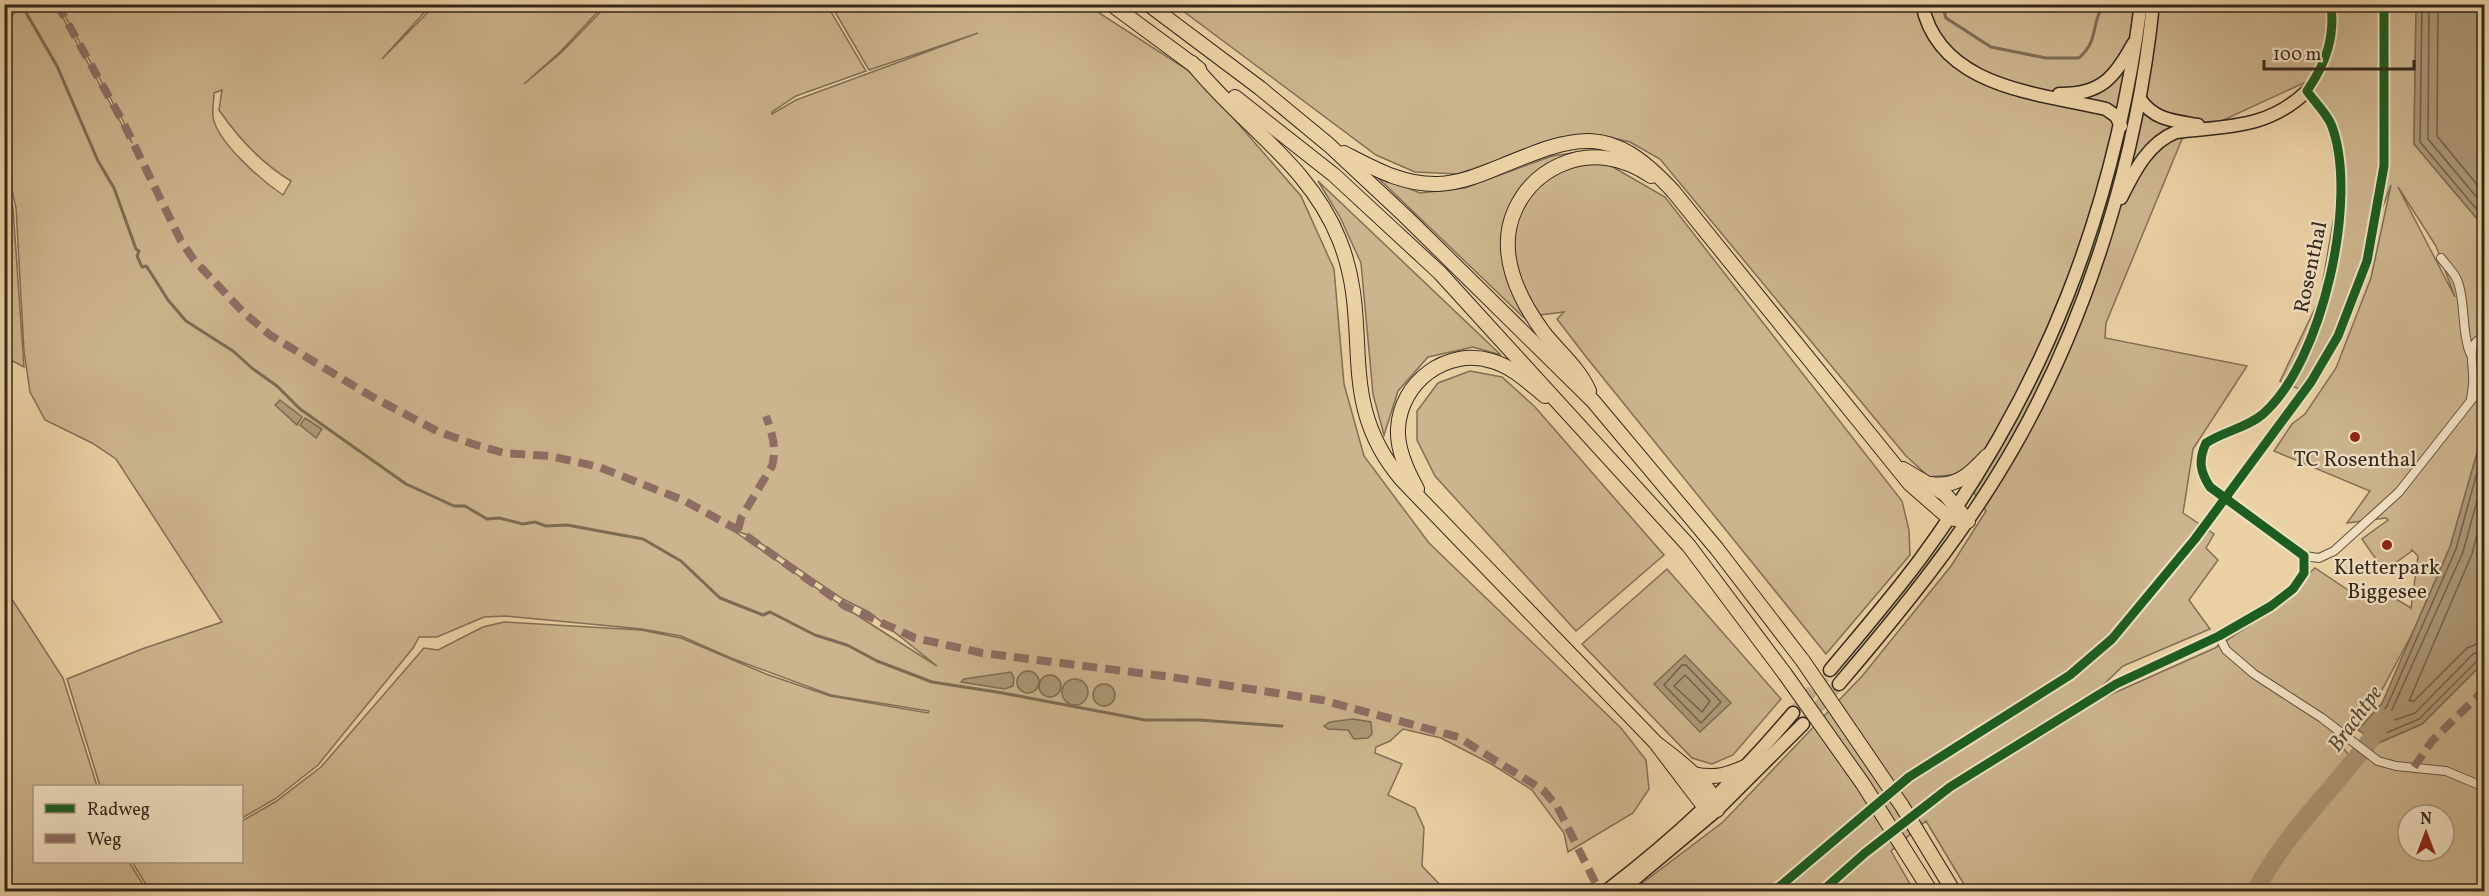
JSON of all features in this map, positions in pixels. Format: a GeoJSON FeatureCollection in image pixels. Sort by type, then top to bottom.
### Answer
{"type":"FeatureCollection","features":[{"type":"Feature","properties":{"kind":"highway"},"geometry":{"type":"LineString","coordinates":[[1111,4],[1192,63],[1334,175],[1440,273],[1587,431],[1689,546],[1785,674],[1863,784],[1931,891]]}},
{"type":"Feature","properties":{"kind":"highway"},"geometry":{"type":"LineString","coordinates":[[1148,4],[1260,88],[1329,146],[1405,216],[1593,401],[1717,549],[1803,661],[1902,806],[1954,891]]}},
{"type":"Feature","properties":{"kind":"highway"},"geometry":{"type":"LineString","coordinates":[[1192,63],[1215,92],[1255,126],[1286,158],[1313,190],[1328,215],[1340,241],[1351,278],[1356,315],[1360,392],[1366,420],[1393,470],[1655,742],[1713,806]]}},
{"type":"Feature","properties":{"kind":"highway"},"geometry":{"type":"LineString","coordinates":[[1329,146],[1392,176],[1414,182],[1439,184],[1478,176],[1558,144],[1593,141],[1615,145],[1634,154],[1651,167],[1673,191],[1920,494],[1968,521]]}},
{"type":"Feature","properties":{"kind":"highway"},"geometry":{"type":"LineString","coordinates":[[1593,401],[1584,378],[1544,332],[1518,290],[1510,265],[1507,244],[1514,213],[1524,194],[1539,178],[1567,162],[1589,157],[1611,158],[1632,165],[1673,191]]}},
{"type":"Feature","properties":{"kind":"highway"},"geometry":{"type":"LineString","coordinates":[[1423,499],[1408,472],[1400,449],[1399,420],[1405,401],[1415,384],[1430,371],[1449,362],[1480,358],[1509,368],[1587,431]]}},
{"type":"Feature","properties":{"kind":"highway"},"geometry":{"type":"LineString","coordinates":[[1888,457],[1908,473],[1931,484],[1948,485],[1961,480],[1987,456]]}},
{"type":"Feature","properties":{"kind":"highway"},"geometry":{"type":"LineString","coordinates":[[1931,484],[1953,512]]}},
{"type":"Feature","properties":{"kind":"highway"},"geometry":{"type":"LineString","coordinates":[[1655,742],[1693,774],[1713,806]]}},
{"type":"Feature","properties":{"kind":"highway"},"geometry":{"type":"LineString","coordinates":[[1693,774],[1711,778],[1724,777],[1749,765]]}},
{"type":"Feature","properties":{"kind":"main road"},"geometry":{"type":"LineString","coordinates":[[1922,4],[1924,17],[1945,51],[1959,65],[1993,82],[2106,109],[2116,116],[2121,126]]}},
{"type":"Feature","properties":{"kind":"main road"},"geometry":{"type":"LineString","coordinates":[[1830,670],[1884,606],[1953,512],[1987,456],[2058,322],[2086,249],[2121,126],[2141,4]]}},
{"type":"Feature","properties":{"kind":"main road"},"geometry":{"type":"LineString","coordinates":[[2110,222],[2140,99],[2153,4]]}},
{"type":"Feature","properties":{"kind":"main road"},"geometry":{"type":"LineString","coordinates":[[2037,93],[2078,93],[2106,82],[2119,70],[2136,38]]}},
{"type":"Feature","properties":{"kind":"main road"},"geometry":{"type":"LineString","coordinates":[[1839,684],[1901,611],[1968,521],[2015,446],[2072,327],[2110,222],[2133,174],[2156,144],[2176,132],[2237,126],[2270,118],[2295,103],[2307,91]]}},
{"type":"Feature","properties":{"kind":"main road"},"geometry":{"type":"LineString","coordinates":[[2140,99],[2148,111],[2156,116],[2214,127]]}},
{"type":"Feature","properties":{"kind":"main road"},"geometry":{"type":"LineString","coordinates":[[1713,806],[1793,714]]}},
{"type":"Feature","properties":{"kind":"main road"},"geometry":{"type":"LineString","coordinates":[[1619,891],[1803,724]]}},
{"type":"Feature","properties":{"kind":"main road"},"geometry":{"type":"LineString","coordinates":[[1605,891],[1649,864]]}},
{"type":"Feature","properties":{"kind":"street"},"geometry":{"type":"LineString","coordinates":[[2307,91],[2321,71],[2330,48],[2331,4]]}},
{"type":"Feature","properties":{"kind":"street","name":"Rosenthal"},"geometry":{"type":"LineString","coordinates":[[2304,556],[2210,488],[2202,473],[2200,459],[2206,443],[2262,414],[2283,392],[2299,365],[2324,303],[2336,245],[2340,199],[2338,159],[2331,123],[2307,91]]}},
{"type":"Feature","properties":{"kind":"street"},"geometry":{"type":"LineString","coordinates":[[2441,258],[2457,279],[2474,378],[2471,401]]}},
{"type":"Feature","properties":{"kind":"street"},"geometry":{"type":"LineString","coordinates":[[2470,353],[2475,343],[2484,338]]}},
{"type":"Feature","properties":{"kind":"street"},"geometry":{"type":"LineString","coordinates":[[1821,891],[1865,852],[1950,787],[2116,684],[2219,636],[2271,606],[2293,589],[2304,573],[2304,556],[2319,558],[2334,551],[2399,492],[2484,384]]}},
{"type":"Feature","properties":{"kind":"street"},"geometry":{"type":"LineString","coordinates":[[2219,636],[2226,650],[2254,674],[2353,740],[2378,761],[2396,766],[2446,771],[2484,786]]}},
{"type":"Feature","properties":{"kind":"shaded area"},"geometry":{"type":"Polygon","coordinates":[[[23,5],[56,5],[132,143],[123,121],[59,5],[431,5],[382,59],[435,5],[604,5],[561,51],[524,84],[562,52],[607,5],[827,5],[866,71],[796,96],[772,114],[796,100],[978,33],[869,70],[831,5],[1087,5],[1197,76],[1301,196],[1334,269],[1344,384],[1364,456],[1429,543],[1621,728],[1646,760],[1649,789],[1633,813],[1568,852],[1564,833],[1532,790],[1493,765],[1441,738],[1403,729],[1390,741],[1376,747],[1375,753],[1402,764],[1388,795],[1415,808],[1424,828],[1422,866],[1446,891],[150,891],[133,863],[243,863],[243,820],[275,802],[321,767],[424,648],[438,650],[483,627],[504,622],[641,630],[681,638],[766,674],[830,696],[928,713],[929,711],[831,695],[731,658],[681,636],[642,629],[505,616],[484,617],[437,637],[419,637],[413,648],[318,765],[275,799],[243,817],[243,785],[100,785],[67,679],[142,649],[222,622],[116,459],[92,443],[45,420],[30,392],[24,351],[16,208],[5,159],[4,23],[23,5]],[[222,90],[214,93],[213,117],[216,127],[231,149],[283,195],[291,181],[260,158],[219,110],[222,90]],[[731,529],[844,607],[937,666],[869,612],[843,599],[750,536],[731,529]]]}},
{"type":"Feature","properties":{"kind":"shaded area"},"geometry":{"type":"Polygon","coordinates":[[[1175,5],[2416,5],[2414,144],[2484,227],[2484,429],[2450,547],[2412,634],[2377,699],[2353,726],[2342,746],[2349,756],[2422,724],[2484,662],[2484,891],[1968,891],[1926,821],[1891,851],[1914,891],[1632,891],[1723,822],[1863,675],[1951,566],[1986,511],[1962,474],[1929,477],[1906,456],[1660,159],[1630,142],[1601,135],[1562,137],[1458,174],[1415,172],[1376,155],[1175,5]],[[2306,82],[2182,139],[2106,323],[2105,338],[2247,366],[2193,449],[2183,513],[2214,534],[2206,548],[2218,560],[2189,600],[2210,629],[2123,666],[2078,709],[2215,648],[2262,617],[2315,568],[2357,596],[2381,590],[2411,608],[2418,556],[2411,549],[2412,551],[2384,571],[2362,539],[2388,520],[2386,518],[2347,523],[2370,491],[2274,451],[2292,424],[2305,414],[2336,368],[2371,278],[2391,185],[2334,335],[2302,390],[2280,381],[2320,298],[2339,187],[2324,106],[2306,82]],[[2398,187],[2455,297],[2436,246],[2398,187]]]}},
{"type":"Feature","properties":{"kind":"shaded area"},"geometry":{"type":"Polygon","coordinates":[[[1585,151],[1665,197],[1902,501],[1909,530],[1910,555],[1826,654],[1557,319],[1564,312],[1523,317],[1374,174],[1420,193],[1465,188],[1552,156],[1585,151]]]}},
{"type":"Feature","properties":{"kind":"shaded area"},"geometry":{"type":"Polygon","coordinates":[[[4,169],[13,208],[24,367],[5,357],[4,169]]]}},
{"type":"Feature","properties":{"kind":"shaded area"},"geometry":{"type":"Polygon","coordinates":[[[1318,181],[1501,355],[1473,347],[1428,357],[1398,391],[1384,435],[1373,394],[1361,263],[1340,217],[1318,181]]]}},
{"type":"Feature","properties":{"kind":"shaded area"},"geometry":{"type":"Polygon","coordinates":[[[1470,371],[1502,377],[1535,407],[1664,555],[1576,631],[1435,476],[1417,440],[1417,411],[1438,383],[1470,371]]]}},
{"type":"Feature","properties":{"kind":"shaded area"},"geometry":{"type":"Polygon","coordinates":[[[1667,569],[1781,699],[1733,755],[1712,764],[1692,758],[1582,644],[1667,569]]]}},
{"type":"Feature","properties":{"kind":"shaded area"},"geometry":{"type":"Polygon","coordinates":[[[4,587],[63,678],[97,785],[33,785],[33,863],[130,863],[147,891],[5,891],[4,587]]]}},
{"type":"Feature","properties":{"kind":"water"},"geometry":{"type":"Polygon","coordinates":[[[2416,5],[2484,5],[2484,227],[2414,144],[2416,5]]]}},
{"type":"Feature","properties":{"kind":"water"},"geometry":{"type":"Polygon","coordinates":[[[5,384],[9,385],[11,416],[7,420],[5,420],[5,384]]]}},
{"type":"Feature","properties":{"kind":"water"},"geometry":{"type":"Polygon","coordinates":[[[280,400],[302,417],[297,425],[275,405],[280,400]]]}},
{"type":"Feature","properties":{"kind":"water"},"geometry":{"type":"Polygon","coordinates":[[[305,418],[322,429],[316,438],[300,425],[305,418]]]}},
{"type":"Feature","properties":{"kind":"water"},"geometry":{"type":"Polygon","coordinates":[[[2484,429],[2484,662],[2422,724],[2378,743],[2358,730],[2382,703],[2450,547],[2484,429]]]}},
{"type":"Feature","properties":{"kind":"water"},"geometry":{"type":"Polygon","coordinates":[[[1685,655],[1731,703],[1700,732],[1654,684],[1685,655]]]}},
{"type":"Feature","properties":{"kind":"water"},"geometry":{"type":"Polygon","coordinates":[[[1028,671],[1036,674],[1039,682],[1036,690],[1028,693],[1020,690],[1017,682],[1020,674],[1028,671]]]}},
{"type":"Feature","properties":{"kind":"water"},"geometry":{"type":"Polygon","coordinates":[[[1011,672],[1014,678],[1013,686],[1005,689],[961,682],[964,679],[1011,672]]]}},
{"type":"Feature","properties":{"kind":"water"},"geometry":{"type":"Polygon","coordinates":[[[1050,675],[1060,682],[1061,686],[1054,696],[1050,697],[1040,690],[1039,686],[1046,676],[1050,675]]]}},
{"type":"Feature","properties":{"kind":"water"},"geometry":{"type":"Polygon","coordinates":[[[1075,679],[1084,683],[1088,692],[1084,701],[1075,705],[1066,701],[1062,692],[1066,683],[1075,679]]]}},
{"type":"Feature","properties":{"kind":"water"},"geometry":{"type":"Polygon","coordinates":[[[1104,684],[1112,687],[1115,695],[1112,703],[1104,706],[1096,703],[1093,695],[1096,687],[1104,684]]]}},
{"type":"Feature","properties":{"kind":"water"},"geometry":{"type":"Polygon","coordinates":[[[1353,719],[1371,722],[1372,734],[1368,738],[1354,739],[1348,730],[1328,729],[1324,726],[1330,722],[1353,719]]]}},
{"type":"Feature","properties":{"kind":"waterway"},"geometry":{"type":"LineString","coordinates":[[21,4],[57,66],[98,161],[114,188],[136,249],[139,251],[137,256],[142,267],[146,266],[168,300],[186,321],[233,351],[277,386],[300,409],[406,484],[454,506],[465,506],[487,519],[499,518],[523,524],[535,522],[546,526],[567,525],[643,539],[681,561],[720,598],[763,615],[770,612],[815,635],[847,645],[877,661],[932,682],[1145,720],[1199,720],[1282,726]]}},
{"type":"Feature","properties":{"kind":"waterway"},"geometry":{"type":"LineString","coordinates":[[1942,4],[1946,18],[1991,47],[2046,58],[2079,58],[2090,44],[2097,18],[2104,4]]}},
{"type":"Feature","properties":{"kind":"waterway"},"geometry":{"type":"LineString","coordinates":[[2192,8],[2227,9],[2230,4]]}},
{"type":"Feature","properties":{"kind":"waterway","name":"Brachtpe"},"geometry":{"type":"LineString","coordinates":[[2255,892],[2268,868],[2300,824],[2353,762],[2386,718]]}},
{"type":"Feature","properties":{"kind":"tunnel"},"geometry":{"type":"LineString","coordinates":[[1793,713],[1830,670]]}},
{"type":"Feature","properties":{"kind":"tunnel"},"geometry":{"type":"LineString","coordinates":[[1803,724],[1839,684]]}},
{"type":"Feature","properties":{"kind":"marked path"},"geometry":{"type":"LineString","coordinates":[[57,4],[123,122],[181,241],[194,260],[242,311],[270,335],[369,395],[439,432],[473,444],[504,453],[550,456],[599,467],[685,501],[738,530],[845,606],[915,638],[982,653],[1171,677],[1322,700],[1458,737],[1543,790],[1557,806],[1600,892]]}},
{"type":"Feature","properties":{"kind":"marked path"},"geometry":{"type":"LineString","coordinates":[[738,530],[741,518],[772,466],[774,447],[766,416]]}},
{"type":"Feature","properties":{"kind":"marked path"},"geometry":{"type":"LineString","coordinates":[[2414,767],[2432,741],[2484,690]]}},
{"type":"Feature","properties":{"kind":"cycle path"},"geometry":{"type":"LineString","coordinates":[[1821,892],[1865,853],[1950,787],[2116,684],[2219,636],[2271,606],[2293,589],[2304,573],[2304,556],[2210,487],[2202,471],[2201,460],[2206,443],[2257,419],[2284,390],[2303,357],[2318,319],[2330,277],[2338,234],[2341,193],[2339,155],[2331,124],[2307,91],[2328,50],[2332,28],[2331,4]]}},
{"type":"Feature","properties":{"kind":"cycle path"},"geometry":{"type":"LineString","coordinates":[[1773,892],[1909,777],[2070,675],[2112,639],[2195,539],[2311,382],[2338,336],[2367,261],[2384,166],[2384,4]]}},
{"type":"Feature","properties":{"kind":"place","name":"TC Rosenthal"},"geometry":{"type":"Point","coordinates":[2355,437]}},
{"type":"Feature","properties":{"kind":"place","name":"Kletterpark Biggesee"},"geometry":{"type":"Point","coordinates":[2387,545]}}]}
